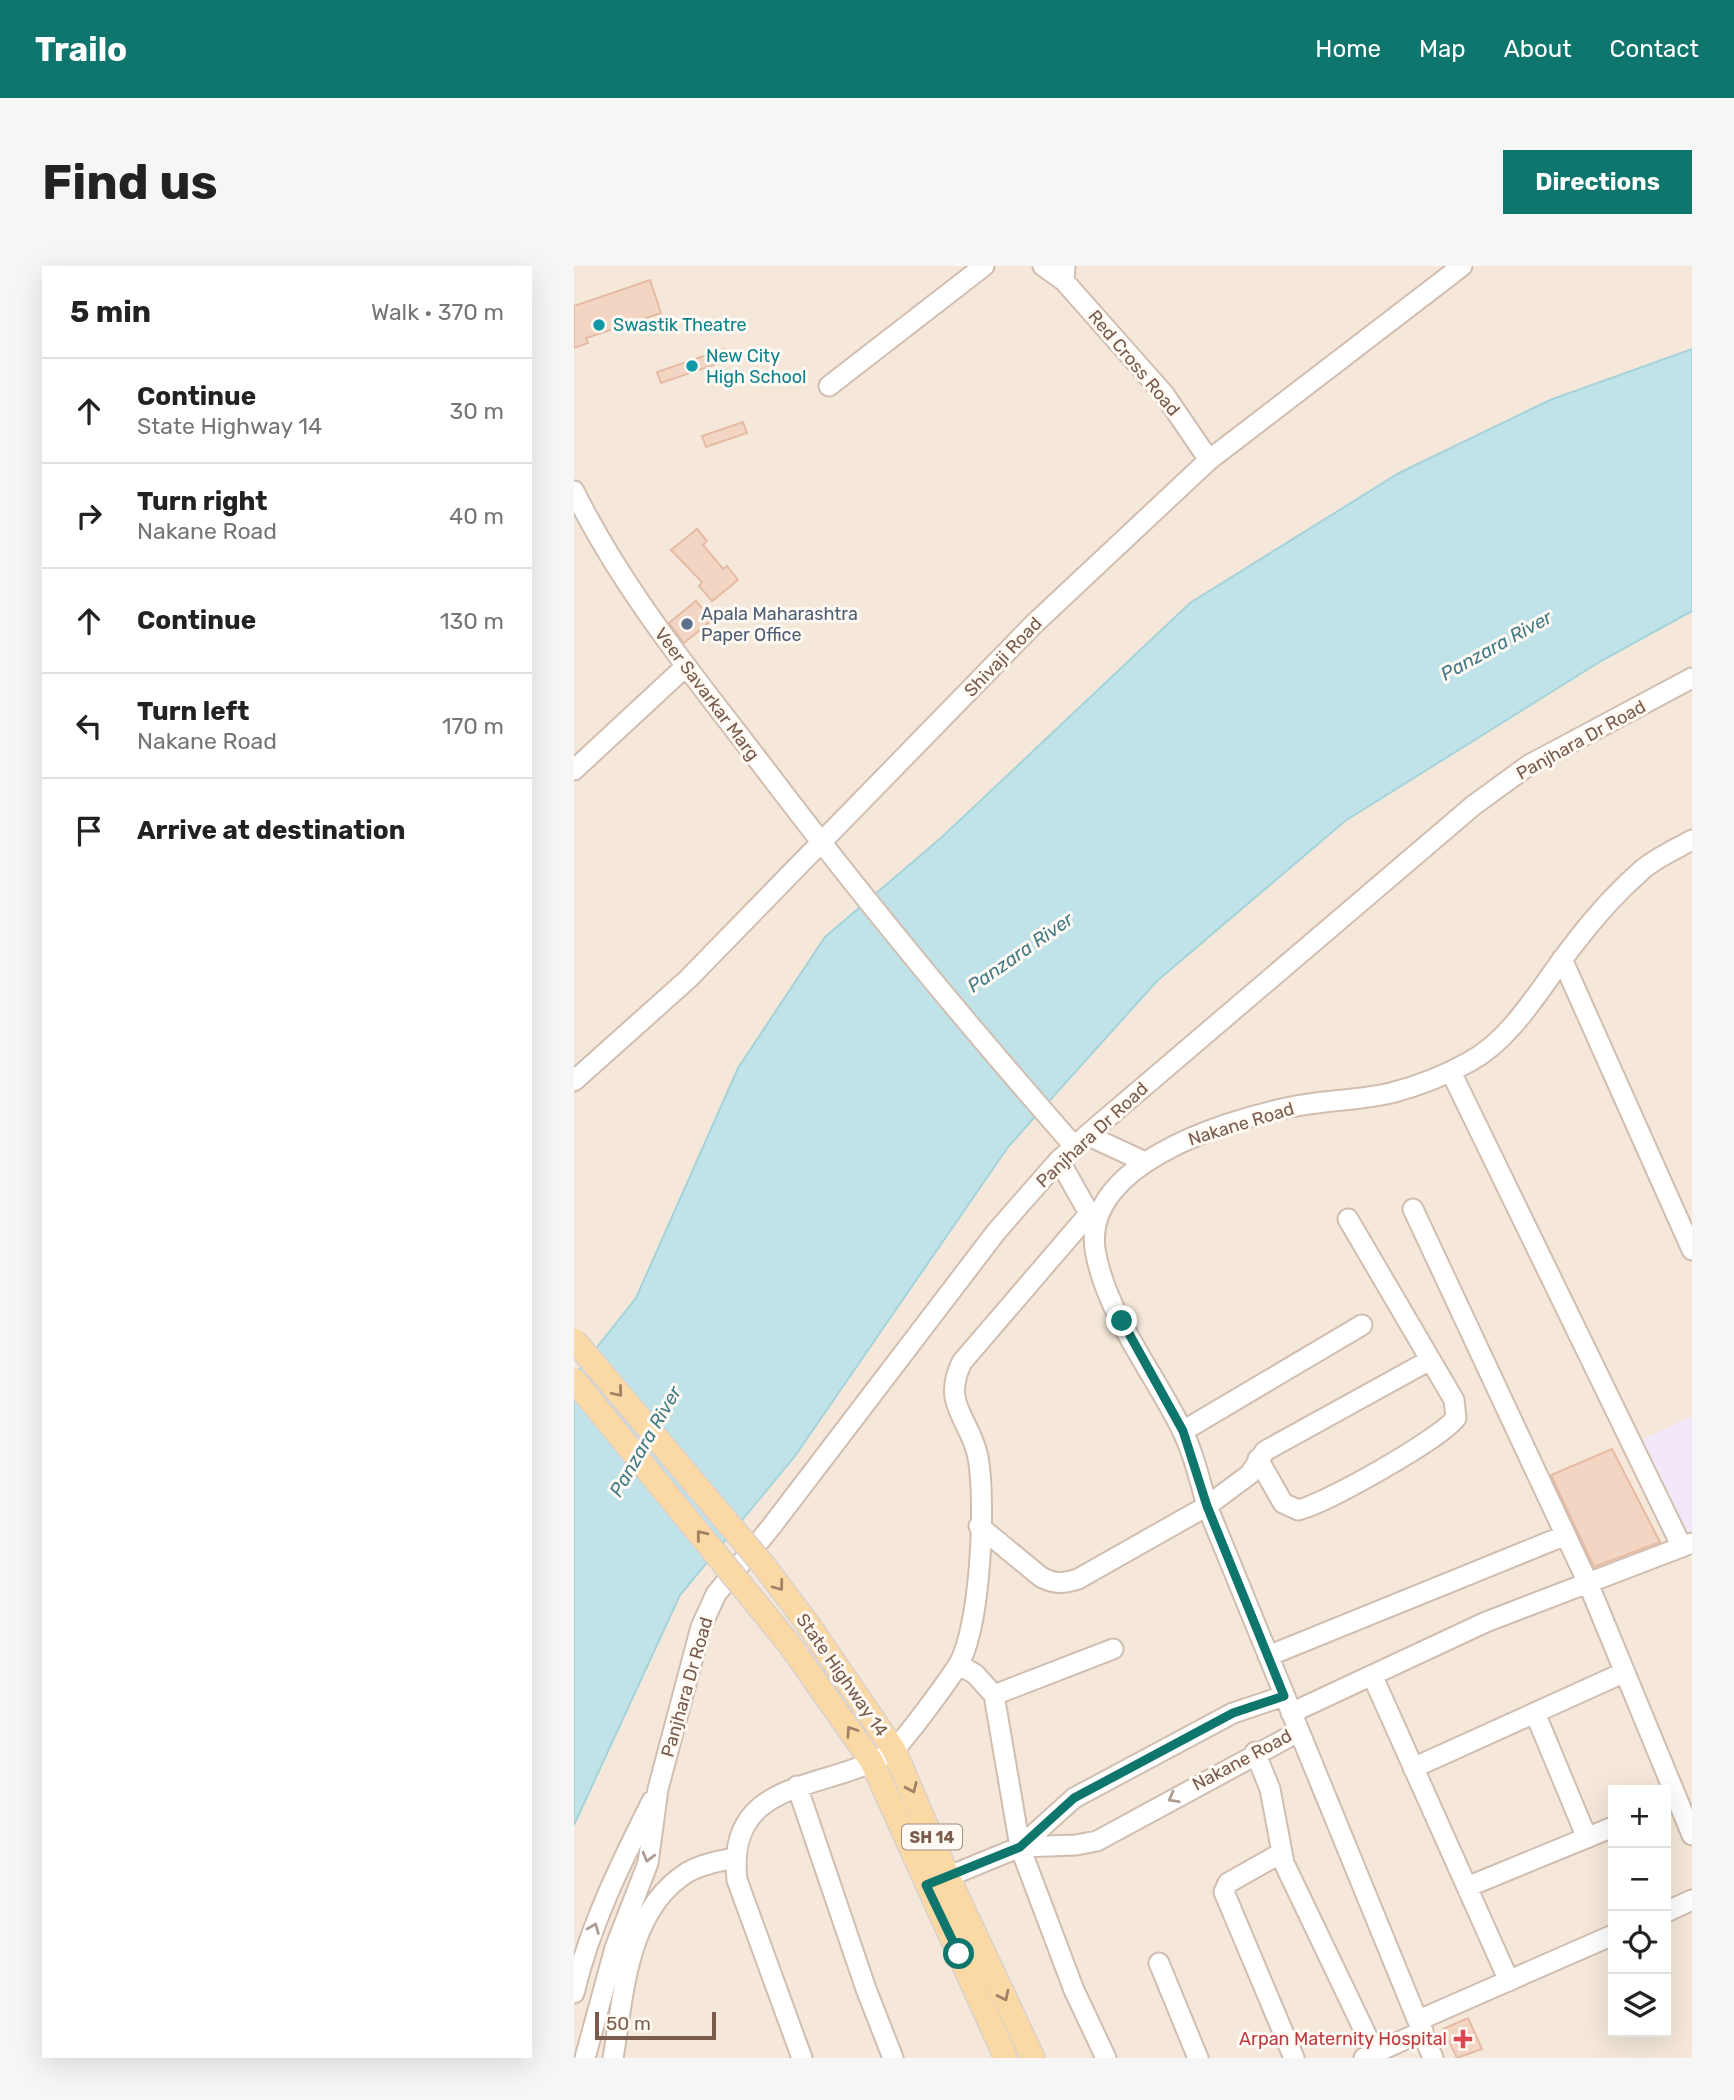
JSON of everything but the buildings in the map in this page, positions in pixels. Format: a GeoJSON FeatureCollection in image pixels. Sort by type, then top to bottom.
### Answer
{"type":"FeatureCollection","features":[{"type":"Feature","properties":{"kind":"main road","name":"State Highway 14"},"geometry":{"type":"LineString","coordinates":[[574,1340],[765,1567],[810,1627],[894,1750],[948,1877],[1034,2058]]}},
{"type":"Feature","properties":{"kind":"main road","name":"State Highway 14"},"geometry":{"type":"LineString","coordinates":[[574,1380],[790,1645],[872,1762],[1006,2058]]}},
{"type":"Feature","properties":{"kind":"street"},"geometry":{"type":"LineString","coordinates":[[829,386],[985,266]]}},
{"type":"Feature","properties":{"kind":"street","name":"Red Cross Road"},"geometry":{"type":"LineString","coordinates":[[1043,266],[1064,273],[1164,394],[1209,460]]}},
{"type":"Feature","properties":{"kind":"street","name":"Shivaji Road"},"geometry":{"type":"LineString","coordinates":[[574,1082],[688,979],[820,842],[904,761],[1034,624],[1209,460],[1462,266]]}},
{"type":"Feature","properties":{"kind":"street","name":"Veer Savarkar Marg"},"geometry":{"type":"LineString","coordinates":[[574,491],[596,534],[639,604],[820,842],[1051,1120],[1080,1141]]}},
{"type":"Feature","properties":{"kind":"street"},"geometry":{"type":"LineString","coordinates":[[574,770],[685,667]]}},
{"type":"Feature","properties":{"kind":"street","name":"Panjhara Dr Road"},"geometry":{"type":"LineString","coordinates":[[585,2058],[620,1967],[648,1863],[658,1790],[701,1627],[716,1594],[771,1527],[996,1232],[1059,1160],[1080,1141],[1474,805],[1529,765],[1692,678]]}},
{"type":"Feature","properties":{"kind":"street","name":"Nakane Road"},"geometry":{"type":"LineString","coordinates":[[926,1885],[1020,1847],[1076,1845],[1097,1841],[1255,1752],[1298,1732],[1207,1506],[1183,1431],[1117,1308],[1096,1256],[1092,1218],[1145,1162],[1184,1140],[1285,1108],[1389,1093],[1451,1072],[1474,1060],[1500,1037],[1562,959],[1643,870],[1692,840]]}},
{"type":"Feature","properties":{"kind":"street"},"geometry":{"type":"LineString","coordinates":[[1562,959],[1692,1250]]}},
{"type":"Feature","properties":{"kind":"street"},"geometry":{"type":"LineString","coordinates":[[1020,1847],[1074,1798],[1233,1713],[1287,1705],[1372,1675],[1486,1622],[1687,1545],[1451,1072]]}},
{"type":"Feature","properties":{"kind":"street"},"geometry":{"type":"LineString","coordinates":[[1080,1141],[1145,1162]]}},
{"type":"Feature","properties":{"kind":"street"},"geometry":{"type":"LineString","coordinates":[[802,2058],[737,1880],[734,1857],[740,1837],[753,1813],[776,1795],[872,1762],[894,1750],[959,1665],[977,1590],[982,1489],[977,1454],[958,1408],[953,1381],[962,1362],[1092,1218],[1059,1160]]}},
{"type":"Feature","properties":{"kind":"street"},"geometry":{"type":"LineString","coordinates":[[1413,1209],[1588,1583],[1692,1835]]}},
{"type":"Feature","properties":{"kind":"street"},"geometry":{"type":"LineString","coordinates":[[1258,1460],[1283,1503],[1289,1509],[1298,1510],[1324,1499],[1440,1434],[1456,1418],[1457,1410],[1430,1360],[1348,1219]]}},
{"type":"Feature","properties":{"kind":"street"},"geometry":{"type":"LineString","coordinates":[[1183,1431],[1362,1325]]}},
{"type":"Feature","properties":{"kind":"street"},"geometry":{"type":"LineString","coordinates":[[979,1526],[1041,1577],[1051,1583],[1065,1583],[1121,1557],[1207,1506],[1250,1474],[1265,1451],[1430,1360]]}},
{"type":"Feature","properties":{"kind":"street"},"geometry":{"type":"LineString","coordinates":[[1268,1656],[1566,1535]]}},
{"type":"Feature","properties":{"kind":"street"},"geometry":{"type":"LineString","coordinates":[[994,1695],[1113,1649]]}},
{"type":"Feature","properties":{"kind":"street"},"geometry":{"type":"LineString","coordinates":[[959,1665],[975,1674],[994,1695],[1020,1847],[1074,1990],[1106,2058]]}},
{"type":"Feature","properties":{"kind":"street"},"geometry":{"type":"LineString","coordinates":[[1413,1768],[1625,1672]]}},
{"type":"Feature","properties":{"kind":"street"},"geometry":{"type":"LineString","coordinates":[[1372,1675],[1509,1981]]}},
{"type":"Feature","properties":{"kind":"street"},"geometry":{"type":"LineString","coordinates":[[1535,1713],[1587,1838]]}},
{"type":"Feature","properties":{"kind":"street"},"geometry":{"type":"LineString","coordinates":[[1298,1732],[1433,2058]]}},
{"type":"Feature","properties":{"kind":"street"},"geometry":{"type":"LineString","coordinates":[[1255,1752],[1273,1799],[1280,1853],[1369,2055],[1509,1981],[1608,1937]]}},
{"type":"Feature","properties":{"kind":"street"},"geometry":{"type":"LineString","coordinates":[[797,1786],[866,1989],[893,2058]]}},
{"type":"Feature","properties":{"kind":"street","name":"Panjhara Dr Road"},"geometry":{"type":"LineString","coordinates":[[574,1993],[583,1954],[613,1879],[658,1790]]}},
{"type":"Feature","properties":{"kind":"street"},"geometry":{"type":"LineString","coordinates":[[1467,1887],[1608,1829]]}},
{"type":"Feature","properties":{"kind":"street"},"geometry":{"type":"LineString","coordinates":[[1280,1853],[1228,1883],[1224,1892],[1294,2058]]}},
{"type":"Feature","properties":{"kind":"street"},"geometry":{"type":"LineString","coordinates":[[613,2058],[620,1967],[640,1929],[662,1895],[689,1871],[734,1857]]}},
{"type":"Feature","properties":{"kind":"street"},"geometry":{"type":"LineString","coordinates":[[1668,1911],[1692,1900]]}},
{"type":"Feature","properties":{"kind":"street"},"geometry":{"type":"LineString","coordinates":[[583,1954],[620,1967]]}},
{"type":"Feature","properties":{"kind":"street"},"geometry":{"type":"LineString","coordinates":[[1159,1963],[1198,2058]]}},
{"type":"Feature","properties":{"kind":"shaded area"},"geometry":{"type":"Polygon","coordinates":[[[574,266],[1692,266],[1692,2058],[574,2058],[574,266]]]}},
{"type":"Feature","properties":{"kind":"shaded area"},"geometry":{"type":"Polygon","coordinates":[[[1692,1416],[1692,1533],[1682,1537],[1635,1443],[1692,1416]]]}},
{"type":"Feature","properties":{"kind":"water","name":"Panzara River"},"geometry":{"type":"Polygon","coordinates":[[[1692,349],[1692,611],[1601,661],[1345,821],[1157,981],[1008,1147],[795,1456],[680,1595],[574,1825],[574,1376],[636,1298],[738,1068],[825,937],[942,837],[1190,603],[1399,473],[1550,400],[1692,349]]]}},
{"type":"Feature","properties":{"kind":"place","name":"Swastik Theatre"},"geometry":{"type":"Point","coordinates":[599,325]}},
{"type":"Feature","properties":{"kind":"place","name":"New City High School"},"geometry":{"type":"Point","coordinates":[692,366]}},
{"type":"Feature","properties":{"kind":"place","name":"Apala Maharashtra Paper Office"},"geometry":{"type":"Point","coordinates":[687,624]}},
{"type":"Feature","properties":{"kind":"place","name":"Arpan Maternity Hospital"},"geometry":{"type":"Point","coordinates":[1463,2039]}},
{"type":"Feature","properties":{"kind":"route"},"geometry":{"type":"LineString","coordinates":[[959,1954],[926,1885],[1020,1847],[1074,1798],[1233,1713],[1284,1696],[1207,1506],[1183,1431],[1122,1321]]}}]}
